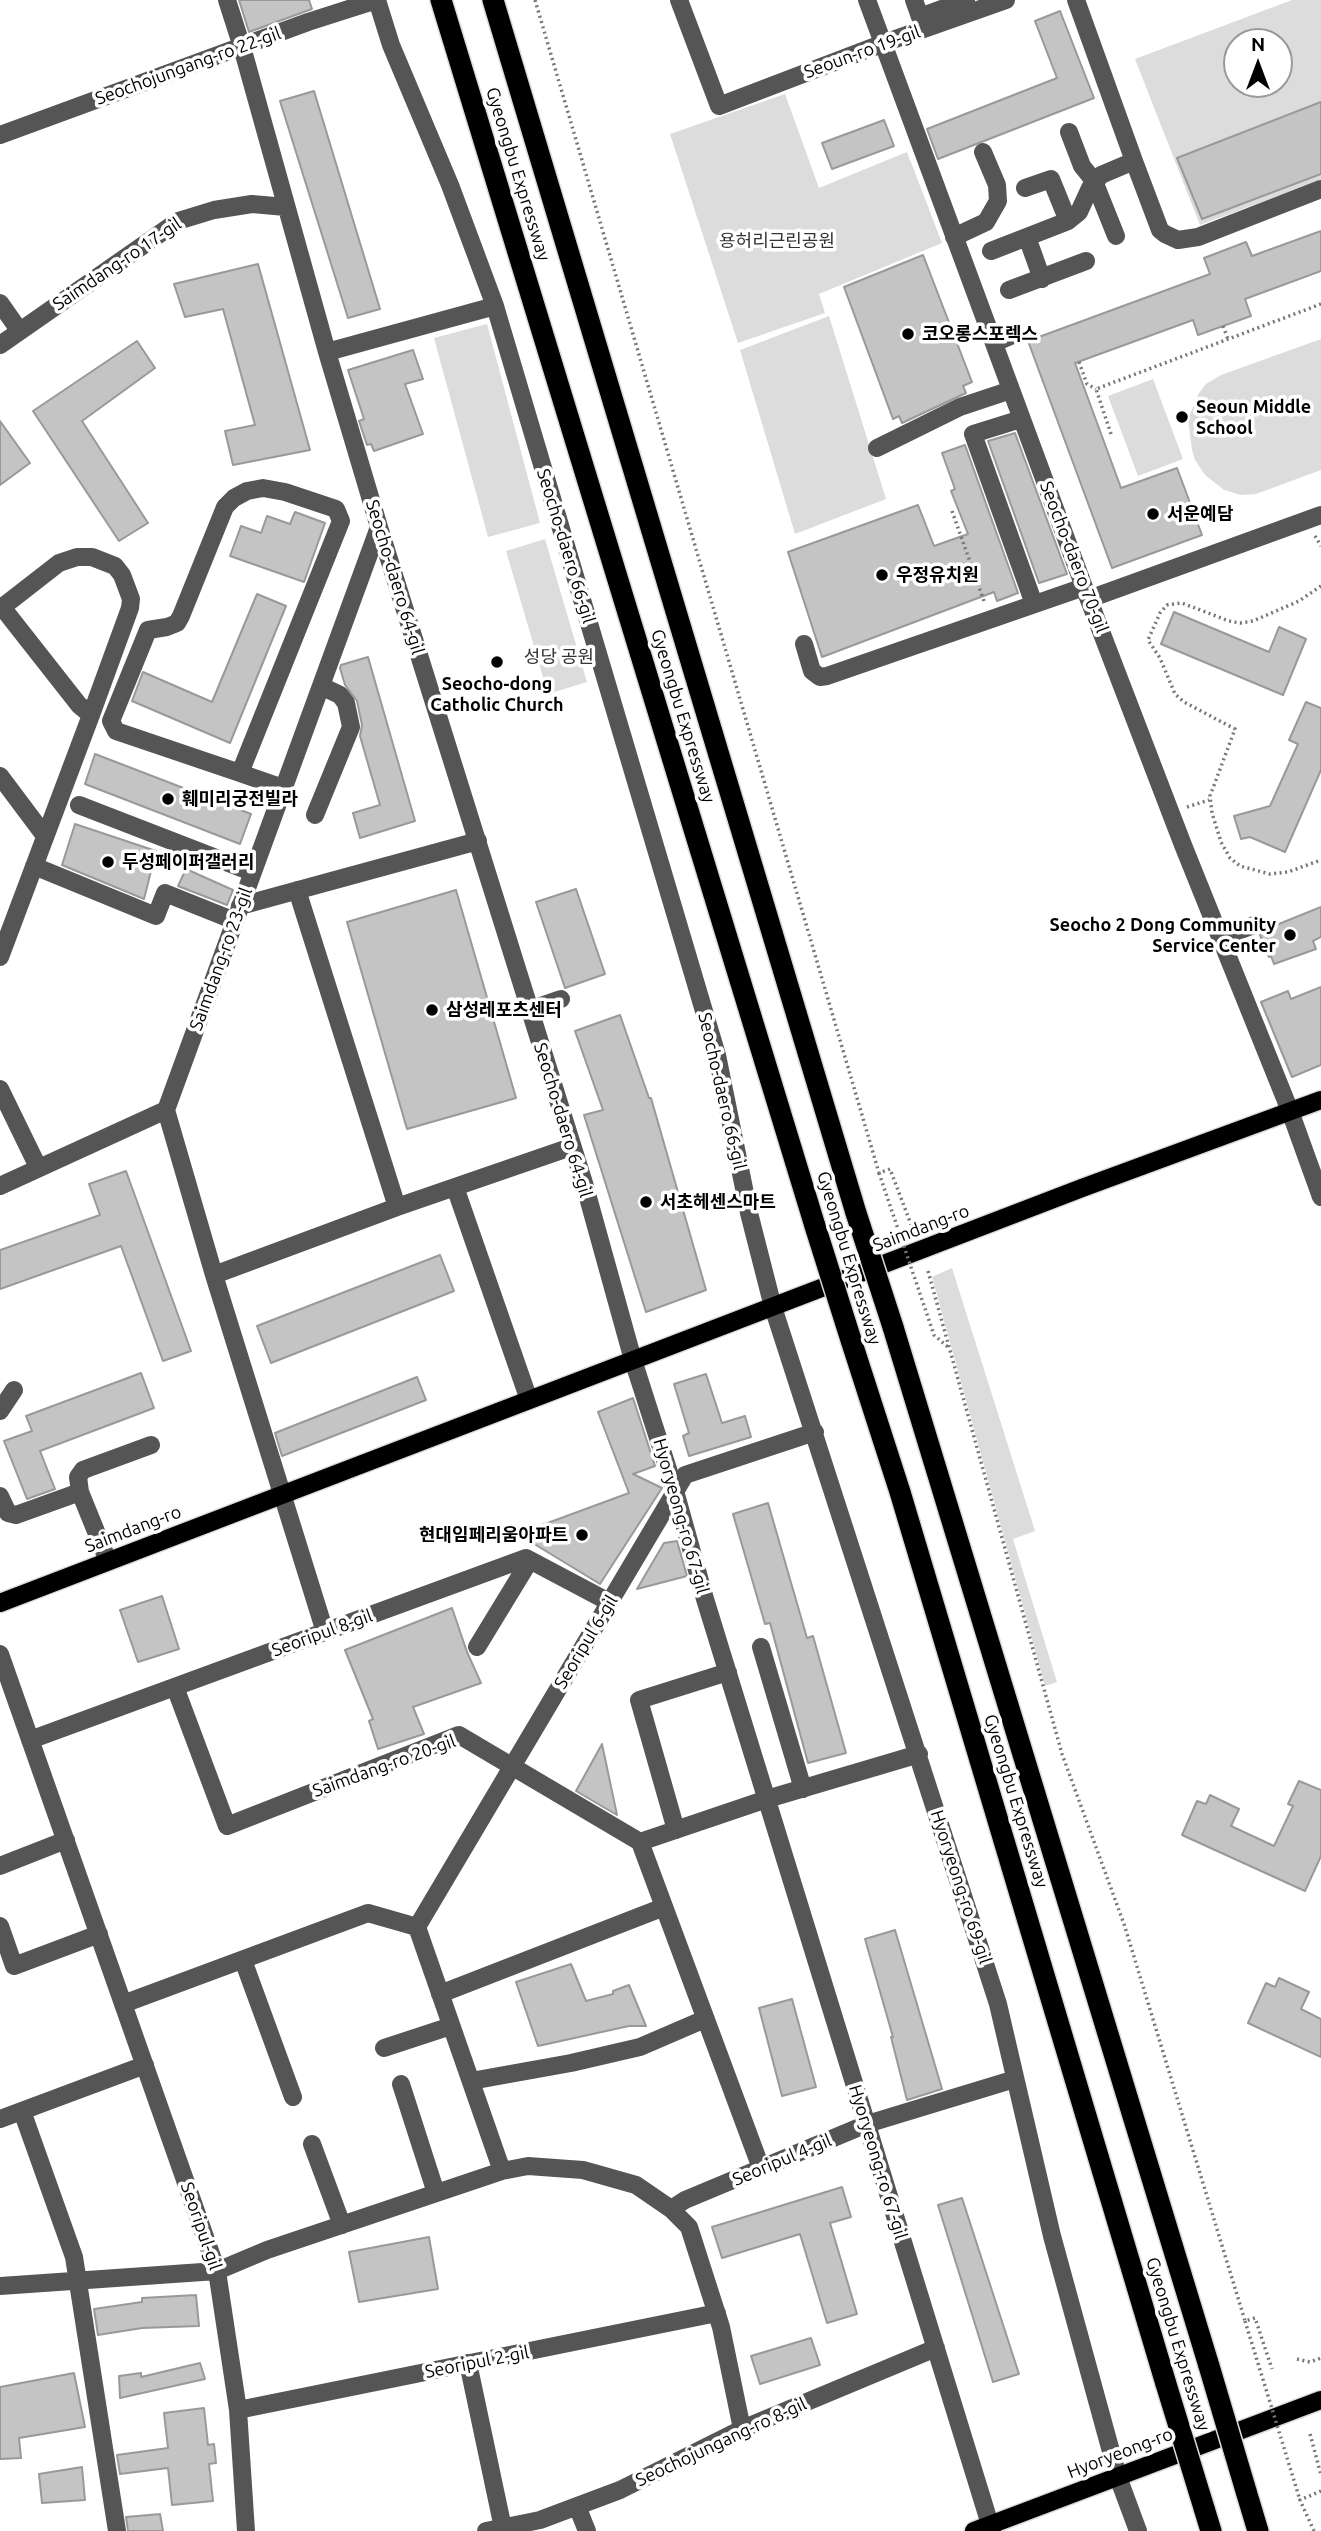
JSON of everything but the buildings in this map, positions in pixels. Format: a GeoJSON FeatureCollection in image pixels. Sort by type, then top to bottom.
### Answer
{"type":"FeatureCollection","features":[{"type":"Feature","properties":{"kind":"highway","name":"Gyeongbu Expressway"},"geometry":{"type":"LineString","coordinates":[[441,0],[815,1226],[900,1492],[1211,2531]]}},
{"type":"Feature","properties":{"kind":"highway","name":"Gyeongbu Expressway"},"geometry":{"type":"LineString","coordinates":[[493,0],[856,1213],[893,1327],[1258,2531]]}},
{"type":"Feature","properties":{"kind":"main road","name":"Saimdang-ro"},"geometry":{"type":"LineString","coordinates":[[0,1603],[1321,1100]]}},
{"type":"Feature","properties":{"kind":"main road","name":"Hyoryeong-ro"},"geometry":{"type":"LineString","coordinates":[[986,2529],[1321,2400]]}},
{"type":"Feature","properties":{"kind":"street","name":"Seocho-daero 64-gil"},"geometry":{"type":"LineString","coordinates":[[227,0],[379,527],[478,841],[570,1147],[584,1183],[633,1360]]}},
{"type":"Feature","properties":{"kind":"street","name":"Seochojungang-ro 22-gil"},"geometry":{"type":"LineString","coordinates":[[0,135],[308,22],[377,0]]}},
{"type":"Feature","properties":{"kind":"street","name":"Seocho-daero 66-gil"},"geometry":{"type":"LineString","coordinates":[[377,0],[391,46],[450,184],[495,306],[717,1055],[749,1213],[773,1307]]}},
{"type":"Feature","properties":{"kind":"street","name":"Seoun-ro 19-gil"},"geometry":{"type":"LineString","coordinates":[[679,0],[719,106],[1006,0]]}},
{"type":"Feature","properties":{"kind":"street","name":"Seocho-daero 70-gil"},"geometry":{"type":"LineString","coordinates":[[867,0],[1086,593],[1290,1111]]}},
{"type":"Feature","properties":{"kind":"street"},"geometry":{"type":"LineString","coordinates":[[914,0],[920,17],[966,0]]}},
{"type":"Feature","properties":{"kind":"street"},"geometry":{"type":"LineString","coordinates":[[1076,0],[1160,230],[1178,240],[1198,237],[1321,189]]}},
{"type":"Feature","properties":{"kind":"street"},"geometry":{"type":"LineString","coordinates":[[1069,132],[1082,166],[1094,181],[1116,236]]}},
{"type":"Feature","properties":{"kind":"street"},"geometry":{"type":"LineString","coordinates":[[954,237],[986,222],[998,201],[997,185],[983,152]]}},
{"type":"Feature","properties":{"kind":"street"},"geometry":{"type":"LineString","coordinates":[[991,251],[1068,221],[1079,212],[1094,181],[1101,175],[1134,161]]}},
{"type":"Feature","properties":{"kind":"street"},"geometry":{"type":"LineString","coordinates":[[1025,188],[1051,179],[1068,221]]}},
{"type":"Feature","properties":{"kind":"street","name":"Saimdang-ro 17-gil"},"geometry":{"type":"LineString","coordinates":[[0,345],[178,221],[214,210],[252,204],[286,207]]}},
{"type":"Feature","properties":{"kind":"street"},"geometry":{"type":"LineString","coordinates":[[1027,237],[1042,279]]}},
{"type":"Feature","properties":{"kind":"street"},"geometry":{"type":"LineString","coordinates":[[1009,290],[1086,261]]}},
{"type":"Feature","properties":{"kind":"street"},"geometry":{"type":"LineString","coordinates":[[0,303],[19,330]]}},
{"type":"Feature","properties":{"kind":"street"},"geometry":{"type":"LineString","coordinates":[[327,352],[495,306]]}},
{"type":"Feature","properties":{"kind":"street"},"geometry":{"type":"LineString","coordinates":[[993,343],[1013,335]]}},
{"type":"Feature","properties":{"kind":"street"},"geometry":{"type":"LineString","coordinates":[[877,448],[960,407],[1010,390]]}},
{"type":"Feature","properties":{"kind":"street"},"geometry":{"type":"LineString","coordinates":[[1021,419],[973,434],[1034,604]]}},
{"type":"Feature","properties":{"kind":"street"},"geometry":{"type":"LineString","coordinates":[[240,773],[341,521],[336,509],[285,492],[263,488],[247,491],[225,507],[181,616],[177,622],[167,627],[148,630],[111,717],[116,731],[284,788]]}},
{"type":"Feature","properties":{"kind":"street"},"geometry":{"type":"LineString","coordinates":[[804,643],[812,671],[820,677],[1034,604],[1086,593],[1321,515]]}},
{"type":"Feature","properties":{"kind":"street","name":"Saimdang-ro 23-gil"},"geometry":{"type":"LineString","coordinates":[[166,1110],[379,527]]}},
{"type":"Feature","properties":{"kind":"street"},"geometry":{"type":"LineString","coordinates":[[1,949],[34,866],[91,715],[130,608],[131,599],[122,575],[115,566],[92,557],[77,557],[59,563],[1,608],[79,705],[91,715]]}},
{"type":"Feature","properties":{"kind":"street"},"geometry":{"type":"LineString","coordinates":[[315,815],[351,727],[346,703],[340,695],[321,686]]}},
{"type":"Feature","properties":{"kind":"street"},"geometry":{"type":"LineString","coordinates":[[0,776],[45,836]]}},
{"type":"Feature","properties":{"kind":"street"},"geometry":{"type":"LineString","coordinates":[[79,805],[252,872]]}},
{"type":"Feature","properties":{"kind":"street"},"geometry":{"type":"LineString","coordinates":[[34,866],[156,916],[165,893],[237,914],[297,890],[478,841]]}},
{"type":"Feature","properties":{"kind":"street"},"geometry":{"type":"LineString","coordinates":[[297,890],[397,1207]]}},
{"type":"Feature","properties":{"kind":"street"},"geometry":{"type":"LineString","coordinates":[[1221,937],[1254,925]]}},
{"type":"Feature","properties":{"kind":"street"},"geometry":{"type":"LineString","coordinates":[[529,1010],[561,999]]}},
{"type":"Feature","properties":{"kind":"street"},"geometry":{"type":"LineString","coordinates":[[0,1088],[38,1167]]}},
{"type":"Feature","properties":{"kind":"street"},"geometry":{"type":"LineString","coordinates":[[0,1186],[166,1110],[281,1495],[325,1632]]}},
{"type":"Feature","properties":{"kind":"street"},"geometry":{"type":"LineString","coordinates":[[1290,1111],[1321,1197]]}},
{"type":"Feature","properties":{"kind":"street"},"geometry":{"type":"LineString","coordinates":[[214,1275],[570,1147]]}},
{"type":"Feature","properties":{"kind":"street"},"geometry":{"type":"LineString","coordinates":[[455,1187],[529,1400]]}},
{"type":"Feature","properties":{"kind":"street","name":"Hyoryeong-ro 69-gil"},"geometry":{"type":"LineString","coordinates":[[773,1307],[998,2004],[1052,2236],[1118,2477],[1138,2531]]}},
{"type":"Feature","properties":{"kind":"street","name":"Hyoryeong-ro 67-gil"},"geometry":{"type":"LineString","coordinates":[[633,1360],[936,2348],[986,2529]]}},
{"type":"Feature","properties":{"kind":"street"},"geometry":{"type":"LineString","coordinates":[[0,1411],[14,1390]]}},
{"type":"Feature","properties":{"kind":"street","name":"Seoripul 6-gil"},"geometry":{"type":"LineString","coordinates":[[417,1927],[685,1475],[815,1432]]}},
{"type":"Feature","properties":{"kind":"street"},"geometry":{"type":"LineString","coordinates":[[108,1561],[80,1492],[78,1477],[83,1470],[151,1446]]}},
{"type":"Feature","properties":{"kind":"street"},"geometry":{"type":"LineString","coordinates":[[0,1496],[8,1513],[16,1515],[80,1492]]}},
{"type":"Feature","properties":{"kind":"street","name":"Seoripul 8-gil"},"geometry":{"type":"LineString","coordinates":[[30,1740],[526,1558],[530,1560]]}},
{"type":"Feature","properties":{"kind":"street"},"geometry":{"type":"LineString","coordinates":[[477,1647],[530,1560],[609,1602]]}},
{"type":"Feature","properties":{"kind":"street"},"geometry":{"type":"LineString","coordinates":[[761,1647],[803,1789]]}},
{"type":"Feature","properties":{"kind":"street","name":"Seoripul-gil"},"geometry":{"type":"LineString","coordinates":[[0,1654],[217,2271],[238,2410],[246,2531]]}},
{"type":"Feature","properties":{"kind":"street"},"geometry":{"type":"LineString","coordinates":[[676,1830],[639,1700],[727,1672]]}},
{"type":"Feature","properties":{"kind":"street","name":"Saimdang-ro 20-gil"},"geometry":{"type":"LineString","coordinates":[[175,1687],[227,1826],[459,1735],[640,1842]]}},
{"type":"Feature","properties":{"kind":"street"},"geometry":{"type":"LineString","coordinates":[[761,2168],[640,1842],[767,1799],[919,1754]]}},
{"type":"Feature","properties":{"kind":"street"},"geometry":{"type":"LineString","coordinates":[[0,1867],[66,1840]]}},
{"type":"Feature","properties":{"kind":"street"},"geometry":{"type":"LineString","coordinates":[[440,1994],[664,1907]]}},
{"type":"Feature","properties":{"kind":"street"},"geometry":{"type":"LineString","coordinates":[[123,2004],[368,1913],[417,1927],[502,2171]]}},
{"type":"Feature","properties":{"kind":"street"},"geometry":{"type":"LineString","coordinates":[[0,1926],[13,1966],[99,1934]]}},
{"type":"Feature","properties":{"kind":"street"},"geometry":{"type":"LineString","coordinates":[[243,1960],[293,2096]]}},
{"type":"Feature","properties":{"kind":"street"},"geometry":{"type":"LineString","coordinates":[[471,2081],[640,2047],[705,2019]]}},
{"type":"Feature","properties":{"kind":"street"},"geometry":{"type":"LineString","coordinates":[[384,2048],[452,2026]]}},
{"type":"Feature","properties":{"kind":"street"},"geometry":{"type":"LineString","coordinates":[[0,2119],[145,2065]]}},
{"type":"Feature","properties":{"kind":"street","name":"Seoripul 4-gil"},"geometry":{"type":"LineString","coordinates":[[671,2209],[685,2200],[867,2124],[1015,2079]]}},
{"type":"Feature","properties":{"kind":"street"},"geometry":{"type":"LineString","coordinates":[[401,2084],[436,2193]]}},
{"type":"Feature","properties":{"kind":"street"},"geometry":{"type":"LineString","coordinates":[[22,2111],[74,2257],[117,2531]]}},
{"type":"Feature","properties":{"kind":"street"},"geometry":{"type":"LineString","coordinates":[[312,2144],[342,2225]]}},
{"type":"Feature","properties":{"kind":"street"},"geometry":{"type":"LineString","coordinates":[[0,2286],[217,2271],[267,2250],[502,2171],[527,2166],[583,2170],[636,2185],[671,2209],[689,2227],[717,2313],[742,2429]]}},
{"type":"Feature","properties":{"kind":"street","name":"Seoripul 2-gil"},"geometry":{"type":"LineString","coordinates":[[238,2410],[717,2313]]}},
{"type":"Feature","properties":{"kind":"street","name":"Seochojungang-ro 8-gil"},"geometry":{"type":"LineString","coordinates":[[468,2363],[495,2529],[540,2520],[620,2490],[742,2429],[936,2348]]}},
{"type":"Feature","properties":{"kind":"street"},"geometry":{"type":"LineString","coordinates":[[577,2506],[587,2531]]}},
{"type":"Feature","properties":{"kind":"path"},"geometry":{"type":"LineString","coordinates":[[536,0],[879,1173],[934,1335],[949,1348]]}},
{"type":"Feature","properties":{"kind":"path"},"geometry":{"type":"LineString","coordinates":[[1096,389],[1321,304]]}},
{"type":"Feature","properties":{"kind":"path"},"geometry":{"type":"LineString","coordinates":[[1223,326],[1228,340]]}},
{"type":"Feature","properties":{"kind":"path"},"geometry":{"type":"LineString","coordinates":[[1079,362],[1087,384],[1096,389],[1111,434]]}},
{"type":"Feature","properties":{"kind":"path"},"geometry":{"type":"LineString","coordinates":[[952,511],[990,619]]}},
{"type":"Feature","properties":{"kind":"path"},"geometry":{"type":"LineString","coordinates":[[1315,536],[1321,546]]}},
{"type":"Feature","properties":{"kind":"path"},"geometry":{"type":"LineString","coordinates":[[1321,586],[1299,601],[1253,621],[1229,621],[1182,603],[1167,605],[1160,613],[1148,640],[1160,658],[1175,694],[1184,702],[1234,729],[1210,799],[1221,842],[1230,858],[1240,866],[1270,874],[1288,872],[1321,860]]}},
{"type":"Feature","properties":{"kind":"path"},"geometry":{"type":"LineString","coordinates":[[1185,807],[1210,799]]}},
{"type":"Feature","properties":{"kind":"path"},"geometry":{"type":"LineString","coordinates":[[879,1173],[890,1168],[912,1227]]}},
{"type":"Feature","properties":{"kind":"path"},"geometry":{"type":"LineString","coordinates":[[928,1271],[1062,1754],[1124,1924],[1300,2500],[1314,2531]]}},
{"type":"Feature","properties":{"kind":"path"},"geometry":{"type":"LineString","coordinates":[[1245,2321],[1255,2319],[1272,2369]]}},
{"type":"Feature","properties":{"kind":"path"},"geometry":{"type":"LineString","coordinates":[[1297,2359],[1310,2362],[1321,2358]]}},
{"type":"Feature","properties":{"kind":"path"},"geometry":{"type":"LineString","coordinates":[[1310,2434],[1321,2475]]}},
{"type":"Feature","properties":{"kind":"path"},"geometry":{"type":"LineString","coordinates":[[1300,2500],[1321,2491]]}},
{"type":"Feature","properties":{"kind":"green space"},"geometry":{"type":"Polygon","coordinates":[[[1292,0],[1321,0],[1321,180],[1200,225],[1135,59],[1292,0]]]}},
{"type":"Feature","properties":{"kind":"green space","name":"용허리근린공원"},"geometry":{"type":"Polygon","coordinates":[[[785,94],[819,188],[907,152],[942,243],[819,294],[825,313],[738,343],[670,134],[785,94]]]}},
{"type":"Feature","properties":{"kind":"green space"},"geometry":{"type":"Polygon","coordinates":[[[829,316],[886,499],[795,534],[740,350],[829,316]]]}},
{"type":"Feature","properties":{"kind":"green space"},"geometry":{"type":"Polygon","coordinates":[[[487,324],[540,523],[488,537],[434,338],[487,324]]]}},
{"type":"Feature","properties":{"kind":"green space"},"geometry":{"type":"Polygon","coordinates":[[[1321,339],[1321,470],[1256,494],[1241,495],[1224,490],[1205,475],[1192,450],[1188,419],[1199,393],[1206,384],[1221,375],[1321,339]]]}},
{"type":"Feature","properties":{"kind":"green space"},"geometry":{"type":"Polygon","coordinates":[[[1153,379],[1183,459],[1138,476],[1108,396],[1153,379]]]}},
{"type":"Feature","properties":{"kind":"green space","name":"성당 공원"},"geometry":{"type":"Polygon","coordinates":[[[545,539],[587,682],[548,694],[506,551],[545,539]]]}},
{"type":"Feature","properties":{"kind":"green space"},"geometry":{"type":"Polygon","coordinates":[[[952,1268],[1035,1531],[1013,1539],[1057,1682],[1045,1686],[932,1277],[952,1268]]]}},
{"type":"Feature","properties":{"kind":"place","name":"코오롱스포렉스"},"geometry":{"type":"Point","coordinates":[908,334]}},
{"type":"Feature","properties":{"kind":"place","name":"Seoun Middle School"},"geometry":{"type":"Point","coordinates":[1182,417]}},
{"type":"Feature","properties":{"kind":"place","name":"서운예담"},"geometry":{"type":"Point","coordinates":[1153,514]}},
{"type":"Feature","properties":{"kind":"place","name":"우정유치원"},"geometry":{"type":"Point","coordinates":[882,575]}},
{"type":"Feature","properties":{"kind":"place","name":"Seocho-dong Catholic Church"},"geometry":{"type":"Point","coordinates":[497,662]}},
{"type":"Feature","properties":{"kind":"place","name":"훼미리궁전빌라"},"geometry":{"type":"Point","coordinates":[168,799]}},
{"type":"Feature","properties":{"kind":"place","name":"두성페이퍼갤러리"},"geometry":{"type":"Point","coordinates":[108,862]}},
{"type":"Feature","properties":{"kind":"place","name":"Seocho 2 Dong Community Service Center"},"geometry":{"type":"Point","coordinates":[1290,935]}},
{"type":"Feature","properties":{"kind":"place","name":"삼성레포츠센터"},"geometry":{"type":"Point","coordinates":[432,1010]}},
{"type":"Feature","properties":{"kind":"place","name":"서초헤센스마트"},"geometry":{"type":"Point","coordinates":[646,1202]}},
{"type":"Feature","properties":{"kind":"place","name":"현대임페리움아파트"},"geometry":{"type":"Point","coordinates":[582,1535]}}]}
